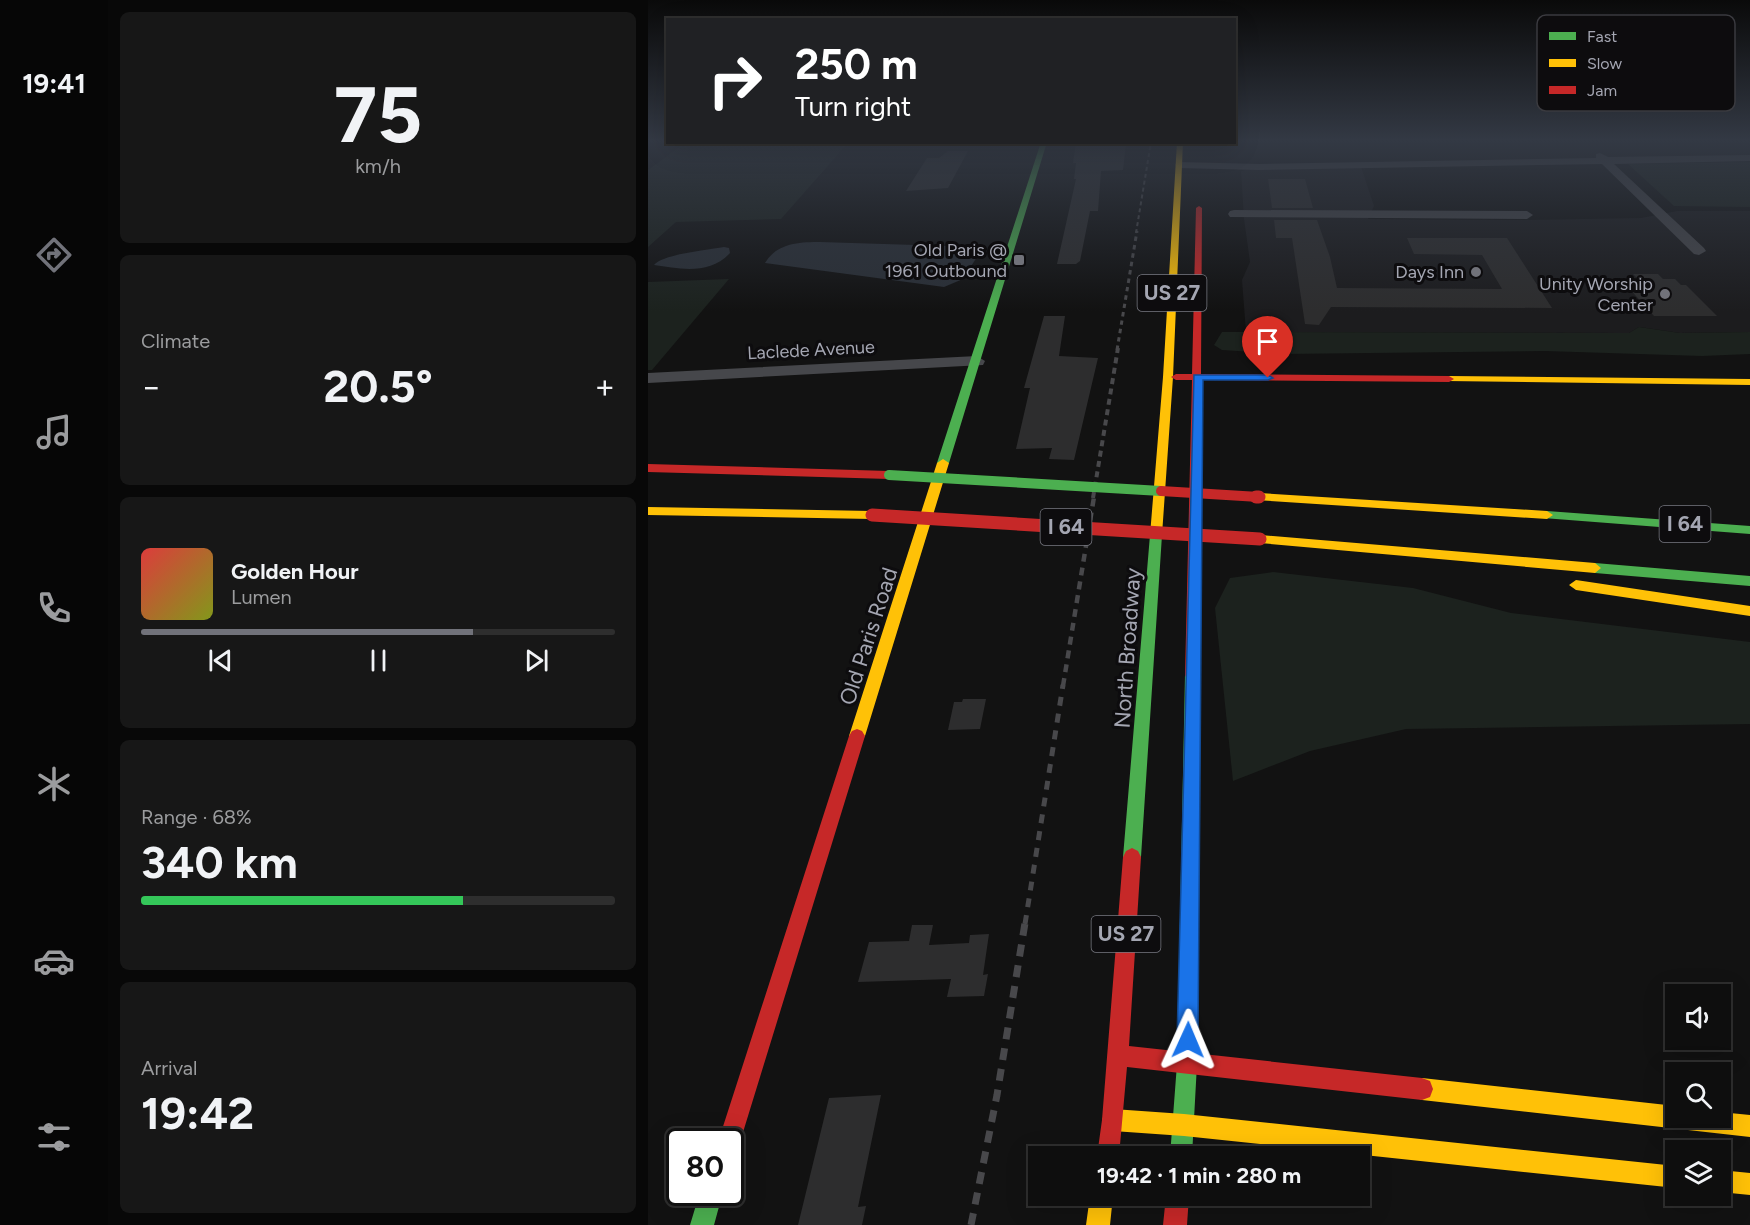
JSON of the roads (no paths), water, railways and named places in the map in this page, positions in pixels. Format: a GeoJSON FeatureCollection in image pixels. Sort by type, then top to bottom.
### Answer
{"type":"FeatureCollection","features":[{"type":"Feature","properties":{"kind":"main road","name":"Old Paris Road"},"geometry":{"type":"LineString","coordinates":[[733,1128],[1027,197]]}},
{"type":"Feature","properties":{"kind":"main road","name":"North Broadway"},"geometry":{"type":"LineString","coordinates":[[1109,1146],[1168,371],[1178,197]]}},
{"type":"Feature","properties":{"kind":"main road","name":"US 27"},"geometry":{"type":"LineString","coordinates":[[1182,1146],[1187,1064],[1199,197]]}},
{"type":"Feature","properties":{"kind":"main road"},"geometry":{"type":"LineString","coordinates":[[1168,371],[1750,369]]}},
{"type":"Feature","properties":{"kind":"main road"},"geometry":{"type":"LineString","coordinates":[[1198,371],[1750,382]]}},
{"type":"Feature","properties":{"kind":"main road","name":"I 64"},"geometry":{"type":"LineString","coordinates":[[648,468],[889,475],[1620,519],[1750,530]]}},
{"type":"Feature","properties":{"kind":"main road","name":"I 64"},"geometry":{"type":"LineString","coordinates":[[648,511],[872,515],[1260,539],[1750,581]]}},
{"type":"Feature","properties":{"kind":"main road"},"geometry":{"type":"LineString","coordinates":[[1334,545],[1496,574]]}},
{"type":"Feature","properties":{"kind":"main road"},"geometry":{"type":"LineString","coordinates":[[1566,584],[1750,610]]}},
{"type":"Feature","properties":{"kind":"main road"},"geometry":{"type":"LineString","coordinates":[[1117,1055],[1665,1116]]}},
{"type":"Feature","properties":{"kind":"main road"},"geometry":{"type":"LineString","coordinates":[[1113,1120],[1184,1125],[1665,1176]]}},
{"type":"Feature","properties":{"kind":"main road"},"geometry":{"type":"LineString","coordinates":[[1731,1124],[1750,1126]]}},
{"type":"Feature","properties":{"kind":"main road"},"geometry":{"type":"LineString","coordinates":[[1731,1182],[1750,1184]]}},
{"type":"Feature","properties":{"kind":"main road"},"geometry":{"type":"LineString","coordinates":[[702,1225],[708,1206]]}},
{"type":"Feature","properties":{"kind":"main road"},"geometry":{"type":"LineString","coordinates":[[1098,1225],[1101,1206]]}},
{"type":"Feature","properties":{"kind":"main road"},"geometry":{"type":"LineString","coordinates":[[1175,1225],[1177,1206]]}},
{"type":"Feature","properties":{"kind":"street"},"geometry":{"type":"LineString","coordinates":[[1643,197],[1699,251]]}},
{"type":"Feature","properties":{"kind":"street"},"geometry":{"type":"LineString","coordinates":[[1233,214],[1527,215]]}},
{"type":"Feature","properties":{"kind":"street","name":"Laclede Avenue"},"geometry":{"type":"LineString","coordinates":[[648,378],[977,361]]}},
{"type":"Feature","properties":{"kind":"railway"},"geometry":{"type":"LineString","coordinates":[[1136,233],[1142,197]]}},
{"type":"Feature","properties":{"kind":"railway"},"geometry":{"type":"LineString","coordinates":[[1117,350],[1137,231]]}},
{"type":"Feature","properties":{"kind":"railway"},"geometry":{"type":"LineString","coordinates":[[1093,498],[1118,348]]}},
{"type":"Feature","properties":{"kind":"railway"},"geometry":{"type":"LineString","coordinates":[[1063,686],[1094,497]]}},
{"type":"Feature","properties":{"kind":"railway"},"geometry":{"type":"LineString","coordinates":[[1025,924],[1063,685]]}},
{"type":"Feature","properties":{"kind":"railway"},"geometry":{"type":"LineString","coordinates":[[971,1225],[997,1095],[1025,923]]}},
{"type":"Feature","properties":{"kind":"place","name":"Old Paris @ 1961 Outbound"},"geometry":{"type":"Point","coordinates":[1019,260]}},
{"type":"Feature","properties":{"kind":"place","name":"Days Inn"},"geometry":{"type":"Point","coordinates":[1476,272]}},
{"type":"Feature","properties":{"kind":"place","name":"Unity Worship Center"},"geometry":{"type":"Point","coordinates":[1665,294]}}]}
